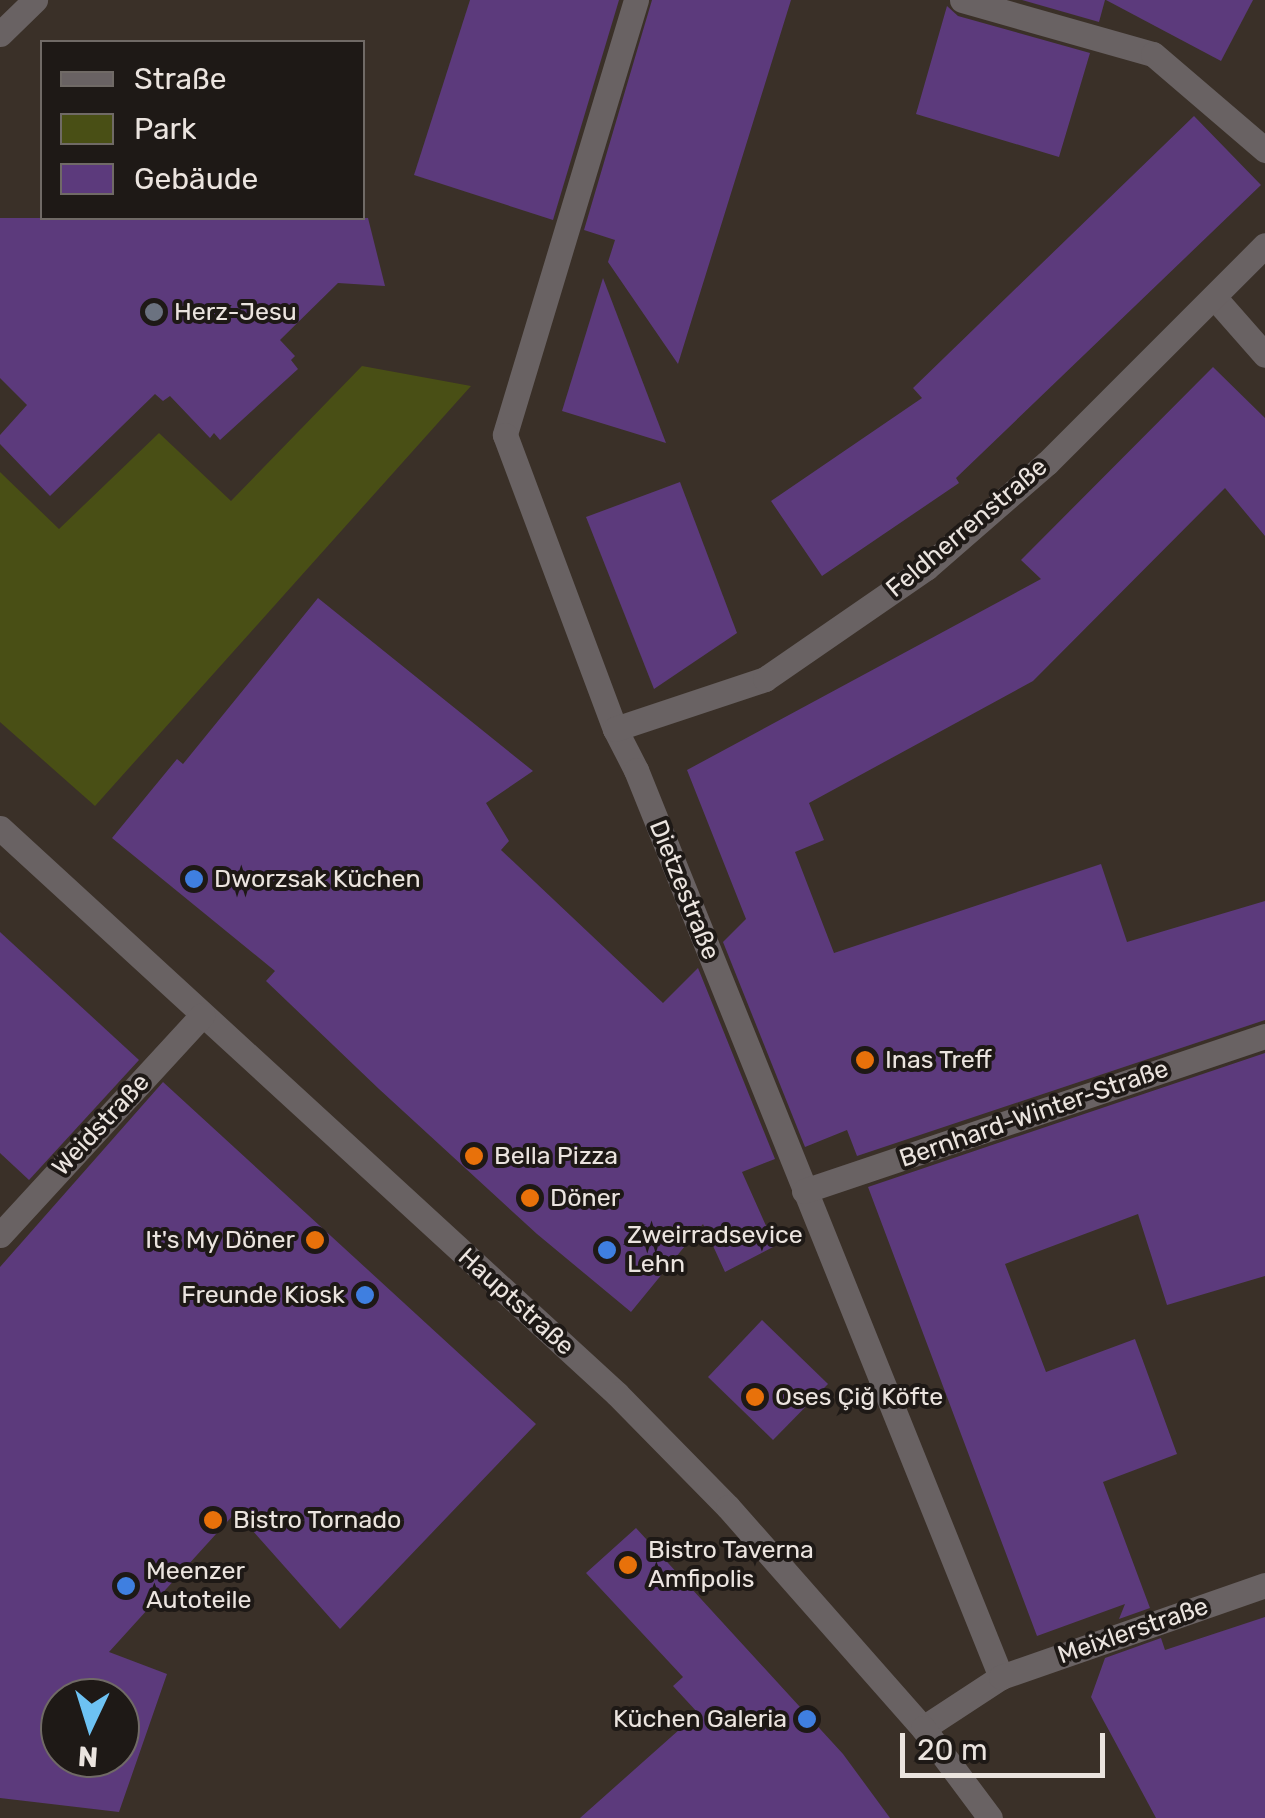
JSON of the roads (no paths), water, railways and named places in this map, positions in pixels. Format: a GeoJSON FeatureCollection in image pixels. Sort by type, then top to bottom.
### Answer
{"type":"FeatureCollection","features":[{"type":"Feature","properties":{"kind":"street"},"geometry":{"type":"LineString","coordinates":[[0,34],[35,0]]}},
{"type":"Feature","properties":{"kind":"street","name":"Dietzestraße"},"geometry":{"type":"LineString","coordinates":[[636,0],[506,436],[615,728],[636,770],[1001,1677]]}},
{"type":"Feature","properties":{"kind":"street"},"geometry":{"type":"LineString","coordinates":[[962,0],[1153,54],[1265,150]]}},
{"type":"Feature","properties":{"kind":"street","name":"Feldherrenstraße"},"geometry":{"type":"LineString","coordinates":[[615,728],[765,679],[926,568],[1047,463],[1265,244]]}},
{"type":"Feature","properties":{"kind":"street"},"geometry":{"type":"LineString","coordinates":[[1214,297],[1265,355]]}},
{"type":"Feature","properties":{"kind":"street","name":"Hauptstraße"},"geometry":{"type":"LineString","coordinates":[[0,828],[617,1394],[728,1507],[923,1728],[990,1818]]}},
{"type":"Feature","properties":{"kind":"street","name":"Weidstraße"},"geometry":{"type":"LineString","coordinates":[[0,1235],[202,1015]]}},
{"type":"Feature","properties":{"kind":"street","name":"Bernhard-Winter-Straße"},"geometry":{"type":"LineString","coordinates":[[804,1191],[1265,1036]]}},
{"type":"Feature","properties":{"kind":"street","name":"Meixlerstraße"},"geometry":{"type":"LineString","coordinates":[[1001,1677],[1265,1585]]}},
{"type":"Feature","properties":{"kind":"street"},"geometry":{"type":"LineString","coordinates":[[923,1728],[1001,1677]]}},
{"type":"Feature","properties":{"kind":"place","name":"Herz-Jesu"},"geometry":{"type":"Point","coordinates":[154,312]}},
{"type":"Feature","properties":{"kind":"place","name":"Dworzsak Küchen"},"geometry":{"type":"Point","coordinates":[194,879]}},
{"type":"Feature","properties":{"kind":"place","name":"Inas Treff"},"geometry":{"type":"Point","coordinates":[865,1060]}},
{"type":"Feature","properties":{"kind":"place","name":"Bella Pizza"},"geometry":{"type":"Point","coordinates":[474,1156]}},
{"type":"Feature","properties":{"kind":"place","name":"Döner"},"geometry":{"type":"Point","coordinates":[530,1198]}},
{"type":"Feature","properties":{"kind":"place","name":"It's My Döner"},"geometry":{"type":"Point","coordinates":[315,1240]}},
{"type":"Feature","properties":{"kind":"place","name":"Zweirradsevice Lehn"},"geometry":{"type":"Point","coordinates":[607,1250]}},
{"type":"Feature","properties":{"kind":"place","name":"Freunde Kiosk"},"geometry":{"type":"Point","coordinates":[365,1295]}},
{"type":"Feature","properties":{"kind":"place","name":"Oses Çiğ Köfte"},"geometry":{"type":"Point","coordinates":[755,1397]}},
{"type":"Feature","properties":{"kind":"place","name":"Bistro Tornado"},"geometry":{"type":"Point","coordinates":[213,1520]}},
{"type":"Feature","properties":{"kind":"place","name":"Bistro Taverna Amfipolis"},"geometry":{"type":"Point","coordinates":[628,1565]}},
{"type":"Feature","properties":{"kind":"place","name":"Meenzer Autoteile"},"geometry":{"type":"Point","coordinates":[126,1586]}},
{"type":"Feature","properties":{"kind":"place","name":"Küchen Galeria"},"geometry":{"type":"Point","coordinates":[807,1719]}}]}
